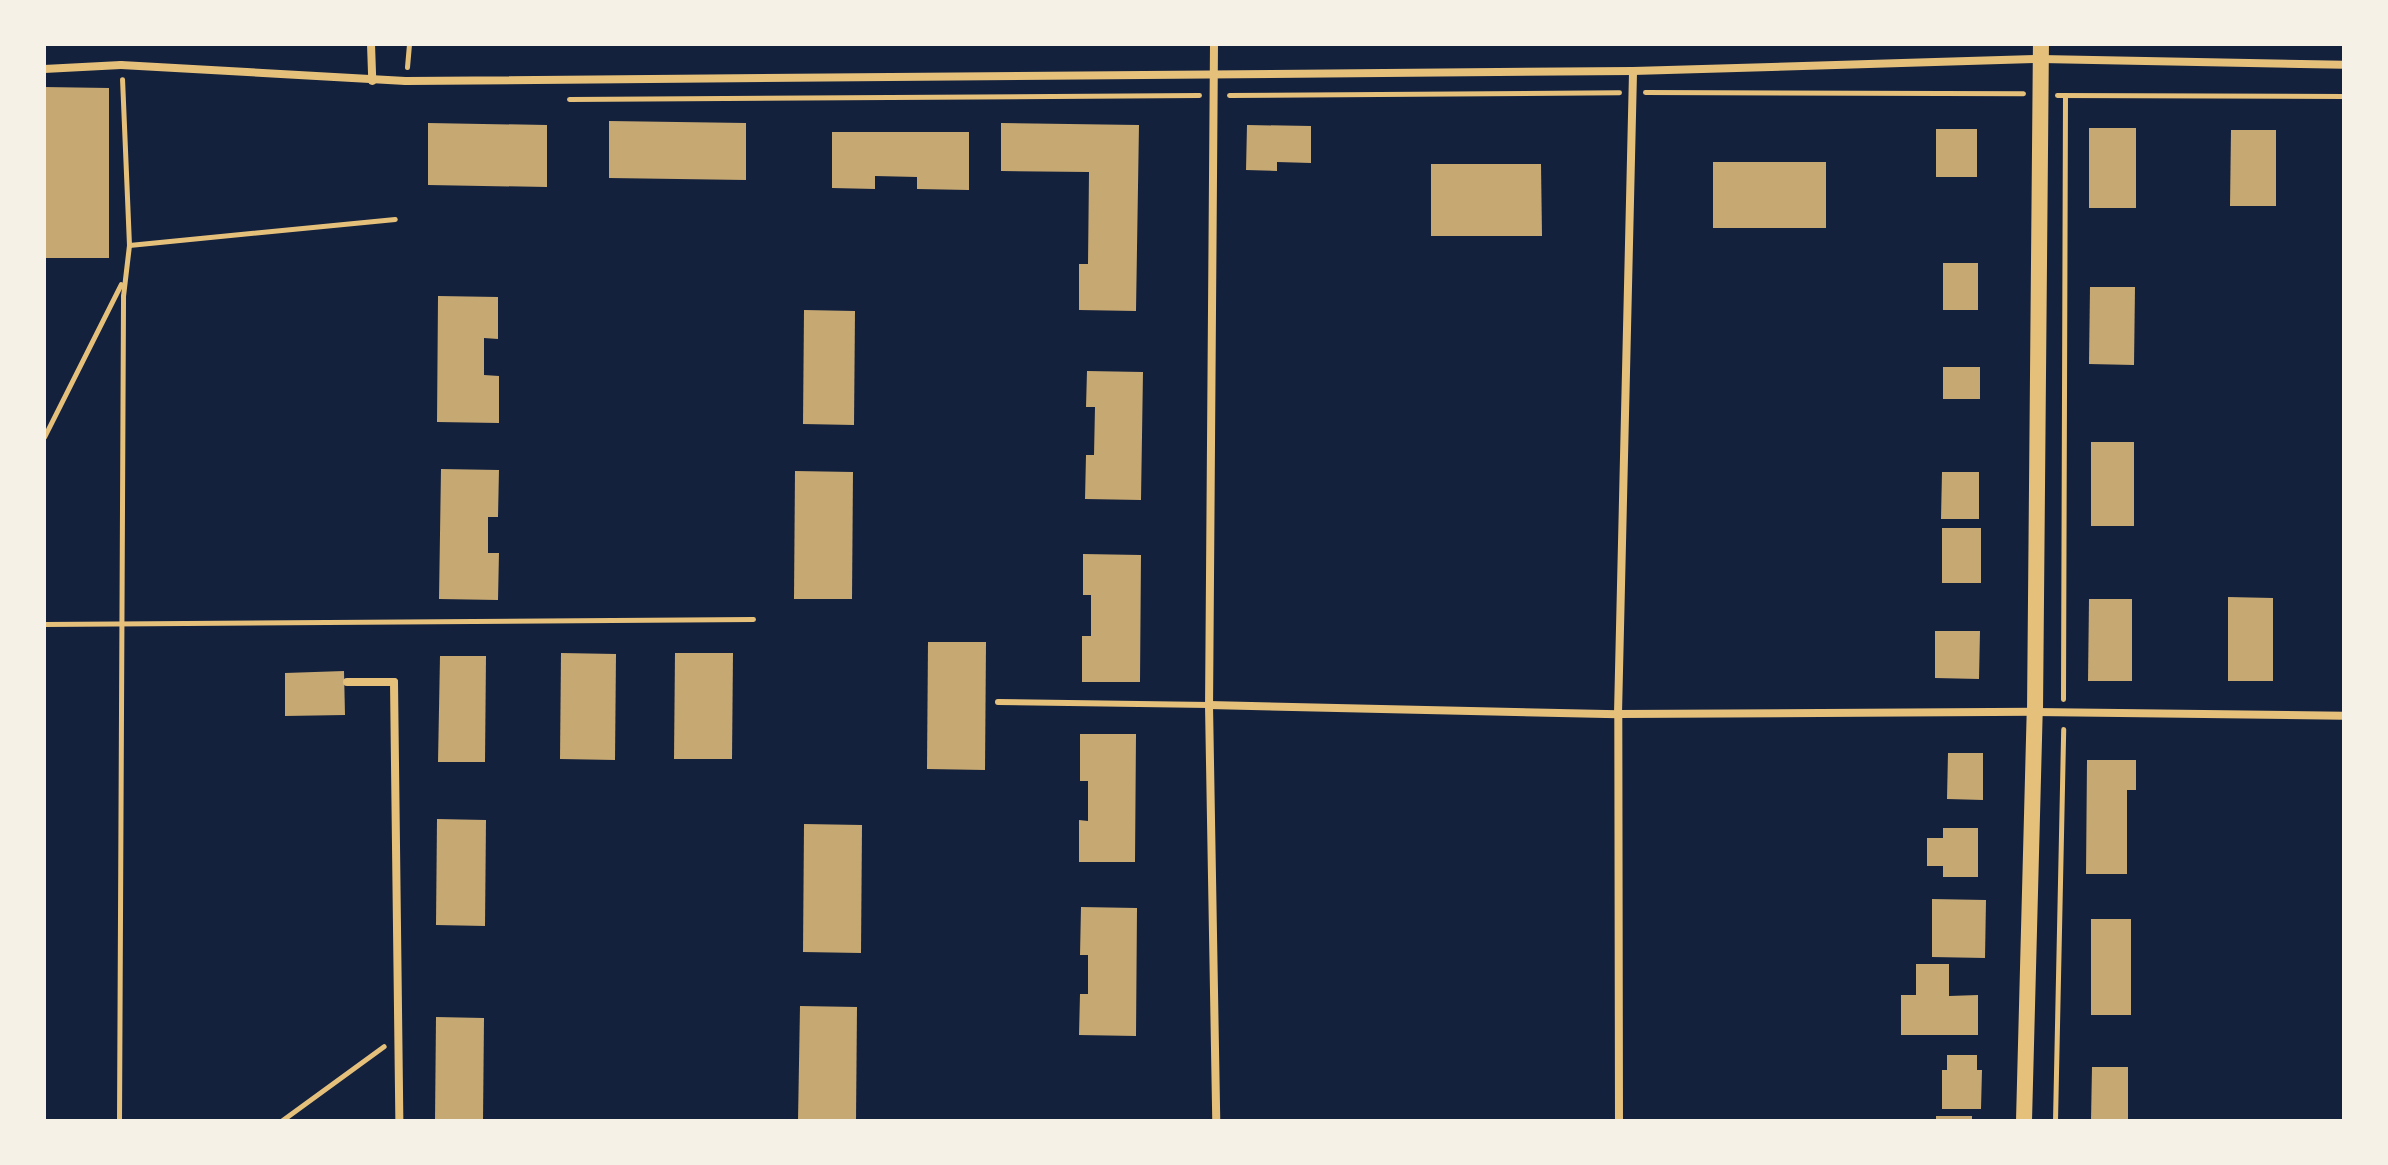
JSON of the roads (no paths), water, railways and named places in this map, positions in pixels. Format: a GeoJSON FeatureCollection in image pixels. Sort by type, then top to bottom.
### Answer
{"type":"FeatureCollection","features":[{"type":"Feature","properties":{"kind":"main road"},"geometry":{"type":"LineString","coordinates":[[2024,1121],[2035,712],[2041,52]]}},
{"type":"Feature","properties":{"kind":"street"},"geometry":{"type":"LineString","coordinates":[[371,44],[372,81]]}},
{"type":"Feature","properties":{"kind":"street"},"geometry":{"type":"LineString","coordinates":[[1214,44],[1209,705],[1216,1121]]}},
{"type":"Feature","properties":{"kind":"street"},"geometry":{"type":"LineString","coordinates":[[44,69],[121,65],[372,81],[1214,75],[1633,71],[2041,52],[2344,65]]}},
{"type":"Feature","properties":{"kind":"street"},"geometry":{"type":"LineString","coordinates":[[1619,1121],[1618,714],[1633,71]]}},
{"type":"Feature","properties":{"kind":"street"},"geometry":{"type":"LineString","coordinates":[[347,682],[394,682],[399,1121]]}},
{"type":"Feature","properties":{"kind":"street"},"geometry":{"type":"LineString","coordinates":[[1209,705],[1618,714],[2035,712],[2344,716]]}},
{"type":"Feature","properties":{"kind":"lane"},"geometry":{"type":"LineString","coordinates":[[998,702],[1209,705]]}}]}
